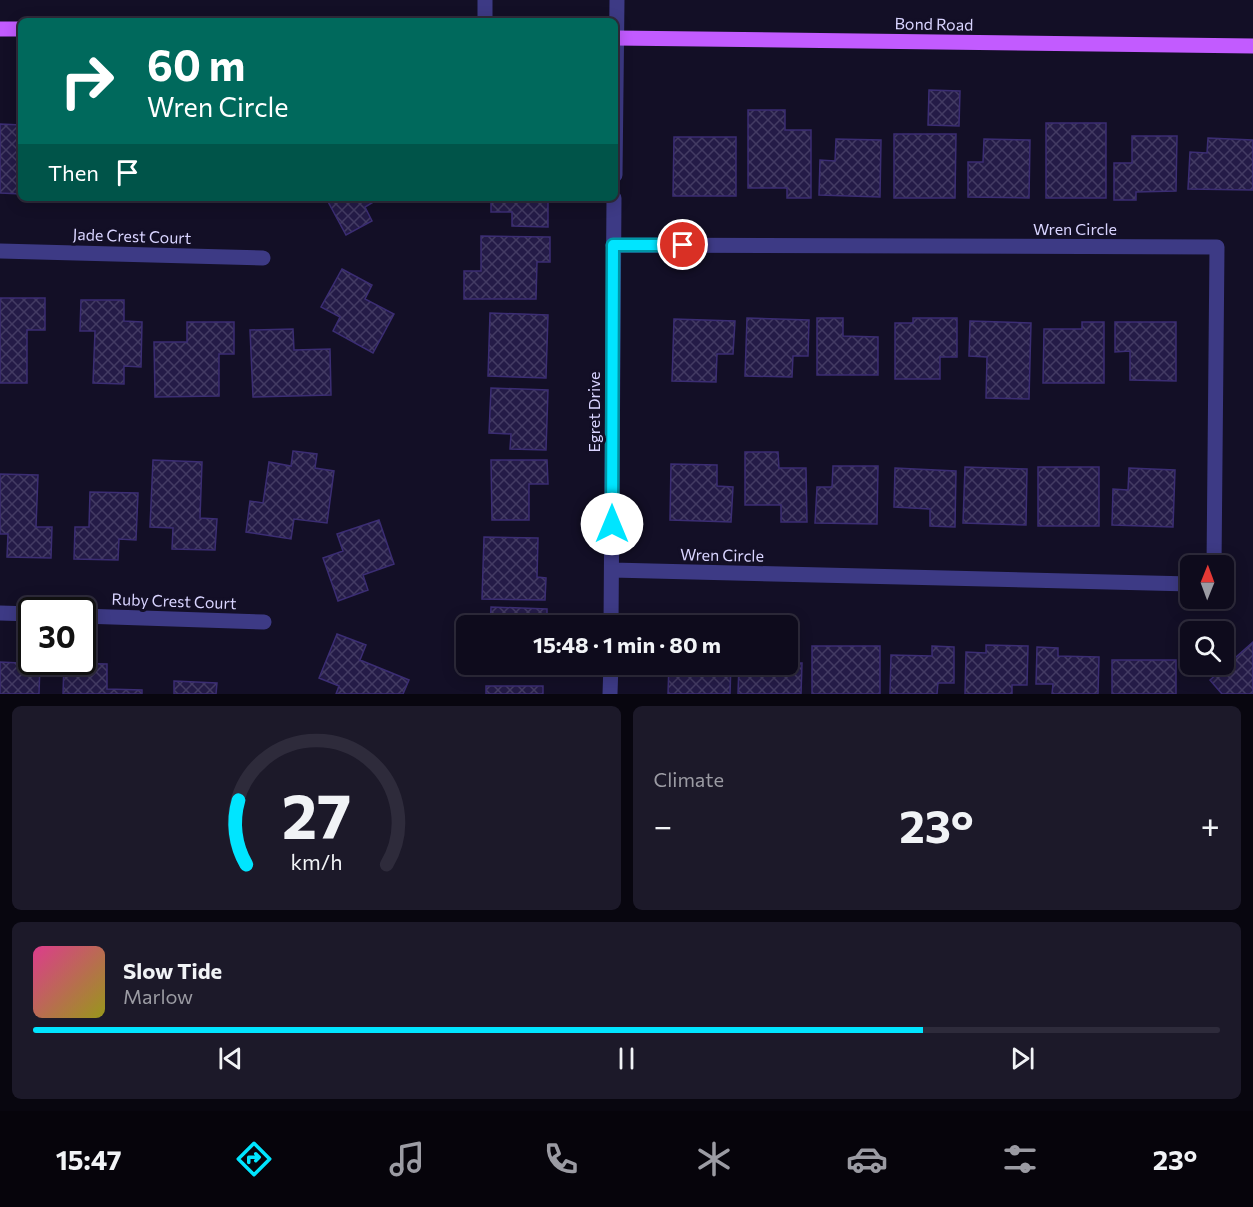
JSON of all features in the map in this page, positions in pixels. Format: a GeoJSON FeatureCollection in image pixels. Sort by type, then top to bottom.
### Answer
{"type":"FeatureCollection","features":[{"type":"Feature","properties":{"kind":"main road"},"geometry":{"type":"LineString","coordinates":[[0,29],[18,29]]}},
{"type":"Feature","properties":{"kind":"main road","name":"Bond Road"},"geometry":{"type":"LineString","coordinates":[[618,39],[1253,46]]}},
{"type":"Feature","properties":{"kind":"street"},"geometry":{"type":"LineString","coordinates":[[484,0],[485,18]]}},
{"type":"Feature","properties":{"kind":"street"},"geometry":{"type":"LineString","coordinates":[[617,0],[617,18]]}},
{"type":"Feature","properties":{"kind":"street","name":"Egret Drive"},"geometry":{"type":"LineString","coordinates":[[611,615],[615,201]]}},
{"type":"Feature","properties":{"kind":"street","name":"Wren Circle"},"geometry":{"type":"LineString","coordinates":[[613,245],[1217,247],[1214,555]]}},
{"type":"Feature","properties":{"kind":"street","name":"Jade Crest Court"},"geometry":{"type":"LineString","coordinates":[[0,251],[264,258]]}},
{"type":"Feature","properties":{"kind":"street","name":"Wren Circle"},"geometry":{"type":"LineString","coordinates":[[612,570],[1180,584]]}},
{"type":"Feature","properties":{"kind":"street"},"geometry":{"type":"LineString","coordinates":[[0,613],[18,614]]}},
{"type":"Feature","properties":{"kind":"street","name":"Ruby Crest Court"},"geometry":{"type":"LineString","coordinates":[[96,616],[264,622]]}},
{"type":"Feature","properties":{"kind":"street"},"geometry":{"type":"LineString","coordinates":[[610,675],[610,694]]}},
{"type":"Feature","properties":{"kind":"building"},"geometry":{"type":"Polygon","coordinates":[[[929,90],[960,91],[959,126],[928,125],[929,90]]]}},
{"type":"Feature","properties":{"kind":"building"},"geometry":{"type":"Polygon","coordinates":[[[748,110],[785,110],[785,130],[811,130],[811,198],[787,198],[787,188],[748,188],[748,110]]]}},
{"type":"Feature","properties":{"kind":"building"},"geometry":{"type":"Polygon","coordinates":[[[1046,123],[1106,123],[1106,198],[1046,198],[1046,123]]]}},
{"type":"Feature","properties":{"kind":"building"},"geometry":{"type":"Polygon","coordinates":[[[0,124],[18,125],[18,194],[0,193],[0,124]]]}},
{"type":"Feature","properties":{"kind":"building"},"geometry":{"type":"Polygon","coordinates":[[[894,134],[956,134],[955,198],[894,198],[894,134]]]}},
{"type":"Feature","properties":{"kind":"building"},"geometry":{"type":"Polygon","coordinates":[[[1132,136],[1177,136],[1176,191],[1136,192],[1136,200],[1114,200],[1114,163],[1132,163],[1132,136]]]}},
{"type":"Feature","properties":{"kind":"building"},"geometry":{"type":"Polygon","coordinates":[[[674,137],[736,137],[736,196],[673,196],[674,137]]]}},
{"type":"Feature","properties":{"kind":"building"},"geometry":{"type":"Polygon","coordinates":[[[1208,138],[1253,140],[1253,190],[1188,189],[1190,152],[1207,153],[1208,138]]]}},
{"type":"Feature","properties":{"kind":"building"},"geometry":{"type":"Polygon","coordinates":[[[836,139],[881,140],[880,197],[819,195],[820,160],[835,161],[836,139]]]}},
{"type":"Feature","properties":{"kind":"building"},"geometry":{"type":"Polygon","coordinates":[[[984,139],[1030,140],[1029,198],[968,197],[968,162],[983,162],[984,139]]]}},
{"type":"Feature","properties":{"kind":"building"},"geometry":{"type":"Polygon","coordinates":[[[328,201],[375,201],[365,207],[372,221],[346,235],[328,201]]]}},
{"type":"Feature","properties":{"kind":"building"},"geometry":{"type":"Polygon","coordinates":[[[491,201],[548,201],[548,227],[512,226],[512,212],[491,212],[491,201]]]}},
{"type":"Feature","properties":{"kind":"building"},"geometry":{"type":"Polygon","coordinates":[[[481,236],[550,237],[550,262],[537,262],[536,299],[464,299],[464,271],[481,271],[481,236]]]}},
{"type":"Feature","properties":{"kind":"building"},"geometry":{"type":"Polygon","coordinates":[[[342,269],[372,285],[365,299],[394,314],[373,353],[333,331],[340,317],[321,307],[342,269]]]}},
{"type":"Feature","properties":{"kind":"building"},"geometry":{"type":"Polygon","coordinates":[[[0,298],[45,298],[45,330],[27,330],[27,383],[0,383],[0,298]]]}},
{"type":"Feature","properties":{"kind":"building"},"geometry":{"type":"Polygon","coordinates":[[[81,300],[124,300],[124,321],[142,322],[141,367],[124,366],[124,384],[93,383],[95,331],[80,331],[81,300]]]}},
{"type":"Feature","properties":{"kind":"building"},"geometry":{"type":"Polygon","coordinates":[[[490,313],[548,315],[546,378],[488,376],[490,313]]]}},
{"type":"Feature","properties":{"kind":"building"},"geometry":{"type":"Polygon","coordinates":[[[747,318],[809,320],[808,356],[793,356],[792,377],[745,376],[747,318]]]}},
{"type":"Feature","properties":{"kind":"building"},"geometry":{"type":"Polygon","coordinates":[[[817,318],[843,318],[843,336],[878,337],[878,375],[817,375],[817,318]]]}},
{"type":"Feature","properties":{"kind":"building"},"geometry":{"type":"Polygon","coordinates":[[[913,318],[957,318],[957,357],[940,357],[940,379],[895,379],[895,323],[913,323],[913,318]]]}},
{"type":"Feature","properties":{"kind":"building"},"geometry":{"type":"Polygon","coordinates":[[[674,319],[735,321],[733,354],[717,354],[716,382],[672,381],[674,319]]]}},
{"type":"Feature","properties":{"kind":"building"},"geometry":{"type":"Polygon","coordinates":[[[970,321],[1031,323],[1029,399],[986,398],[987,357],[969,356],[970,321]]]}},
{"type":"Feature","properties":{"kind":"building"},"geometry":{"type":"Polygon","coordinates":[[[187,322],[234,322],[234,354],[219,354],[219,396],[155,397],[154,342],[187,342],[187,322]]]}},
{"type":"Feature","properties":{"kind":"building"},"geometry":{"type":"Polygon","coordinates":[[[1082,322],[1104,322],[1104,383],[1043,383],[1044,329],[1082,329],[1082,322]]]}},
{"type":"Feature","properties":{"kind":"building"},"geometry":{"type":"Polygon","coordinates":[[[1115,322],[1176,322],[1176,381],[1130,380],[1130,351],[1115,352],[1115,322]]]}},
{"type":"Feature","properties":{"kind":"building"},"geometry":{"type":"Polygon","coordinates":[[[293,329],[294,350],[330,349],[331,395],[253,397],[250,330],[293,329]]]}},
{"type":"Feature","properties":{"kind":"building"},"geometry":{"type":"Polygon","coordinates":[[[491,388],[548,390],[546,450],[510,449],[511,434],[489,433],[491,388]]]}},
{"type":"Feature","properties":{"kind":"building"},"geometry":{"type":"Polygon","coordinates":[[[293,451],[317,454],[315,468],[334,471],[327,523],[294,519],[291,539],[246,532],[250,501],[263,503],[269,462],[291,466],[293,451]]]}},
{"type":"Feature","properties":{"kind":"building"},"geometry":{"type":"Polygon","coordinates":[[[745,452],[778,452],[779,468],[806,468],[807,522],[781,522],[781,505],[745,505],[745,452]]]}},
{"type":"Feature","properties":{"kind":"building"},"geometry":{"type":"Polygon","coordinates":[[[153,460],[202,462],[200,518],[217,519],[215,550],[172,549],[173,528],[150,527],[153,460]]]}},
{"type":"Feature","properties":{"kind":"building"},"geometry":{"type":"Polygon","coordinates":[[[491,460],[547,460],[548,484],[529,484],[529,520],[492,520],[491,460]]]}},
{"type":"Feature","properties":{"kind":"building"},"geometry":{"type":"Polygon","coordinates":[[[671,464],[717,465],[717,486],[733,487],[731,522],[670,520],[671,464]]]}},
{"type":"Feature","properties":{"kind":"building"},"geometry":{"type":"Polygon","coordinates":[[[833,466],[878,466],[877,524],[815,523],[817,487],[832,487],[833,466]]]}},
{"type":"Feature","properties":{"kind":"building"},"geometry":{"type":"Polygon","coordinates":[[[965,467],[1027,469],[1026,525],[963,523],[965,467]]]}},
{"type":"Feature","properties":{"kind":"building"},"geometry":{"type":"Polygon","coordinates":[[[1038,467],[1099,467],[1099,526],[1038,526],[1038,467]]]}},
{"type":"Feature","properties":{"kind":"building"},"geometry":{"type":"Polygon","coordinates":[[[895,468],[956,471],[955,527],[930,526],[930,509],[894,507],[895,468]]]}},
{"type":"Feature","properties":{"kind":"building"},"geometry":{"type":"Polygon","coordinates":[[[1129,468],[1175,470],[1173,527],[1112,525],[1113,489],[1128,490],[1129,468]]]}},
{"type":"Feature","properties":{"kind":"building"},"geometry":{"type":"Polygon","coordinates":[[[0,474],[38,475],[36,527],[52,527],[51,558],[7,557],[8,534],[0,534],[0,474]]]}},
{"type":"Feature","properties":{"kind":"building"},"geometry":{"type":"Polygon","coordinates":[[[90,492],[138,493],[136,540],[119,539],[118,560],[74,559],[75,527],[89,527],[90,492]]]}},
{"type":"Feature","properties":{"kind":"building"},"geometry":{"type":"Polygon","coordinates":[[[379,520],[394,564],[363,575],[368,590],[338,601],[323,558],[343,551],[337,534],[379,520]]]}},
{"type":"Feature","properties":{"kind":"building"},"geometry":{"type":"Polygon","coordinates":[[[484,537],[538,538],[537,577],[546,578],[545,600],[482,599],[484,537]]]}},
{"type":"Feature","properties":{"kind":"building"},"geometry":{"type":"Polygon","coordinates":[[[491,607],[547,609],[547,615],[491,615],[491,607]]]}},
{"type":"Feature","properties":{"kind":"building"},"geometry":{"type":"Polygon","coordinates":[[[337,634],[366,645],[360,660],[409,680],[403,694],[336,694],[339,686],[319,678],[337,634]]]}},
{"type":"Feature","properties":{"kind":"building"},"geometry":{"type":"Polygon","coordinates":[[[1253,642],[1253,694],[1222,694],[1210,680],[1216,675],[1234,675],[1234,659],[1253,642]]]}},
{"type":"Feature","properties":{"kind":"building"},"geometry":{"type":"Polygon","coordinates":[[[986,645],[1028,646],[1027,685],[1012,685],[1012,694],[965,694],[966,652],[986,653],[986,645]]]}},
{"type":"Feature","properties":{"kind":"building"},"geometry":{"type":"Polygon","coordinates":[[[812,646],[880,646],[880,694],[812,694],[812,646]]]}},
{"type":"Feature","properties":{"kind":"building"},"geometry":{"type":"Polygon","coordinates":[[[932,646],[954,647],[954,683],[938,683],[937,694],[890,694],[891,655],[932,656],[932,646]]]}},
{"type":"Feature","properties":{"kind":"building"},"geometry":{"type":"Polygon","coordinates":[[[1037,647],[1058,648],[1058,656],[1099,657],[1098,694],[1052,694],[1053,684],[1036,684],[1037,647]]]}},
{"type":"Feature","properties":{"kind":"building"},"geometry":{"type":"Polygon","coordinates":[[[1112,660],[1176,660],[1176,694],[1112,694],[1112,660]]]}},
{"type":"Feature","properties":{"kind":"building"},"geometry":{"type":"Polygon","coordinates":[[[0,662],[18,663],[18,675],[40,675],[39,694],[0,694],[0,662]]]}},
{"type":"Feature","properties":{"kind":"building"},"geometry":{"type":"Polygon","coordinates":[[[798,663],[802,663],[801,694],[738,694],[739,675],[798,675],[798,663]]]}},
{"type":"Feature","properties":{"kind":"building"},"geometry":{"type":"Polygon","coordinates":[[[96,664],[107,664],[107,689],[142,690],[142,694],[63,694],[64,675],[96,675],[96,664]]]}},
{"type":"Feature","properties":{"kind":"building"},"geometry":{"type":"Polygon","coordinates":[[[669,675],[731,675],[730,694],[668,694],[669,675]]]}},
{"type":"Feature","properties":{"kind":"building"},"geometry":{"type":"Polygon","coordinates":[[[174,681],[217,683],[216,694],[174,694],[174,681]]]}},
{"type":"Feature","properties":{"kind":"building"},"geometry":{"type":"Polygon","coordinates":[[[486,686],[543,686],[543,694],[486,694],[486,686]]]}},
{"type":"Feature","properties":{"kind":"route"},"geometry":{"type":"LineString","coordinates":[[612,524],[613,245],[683,245]]}}]}
